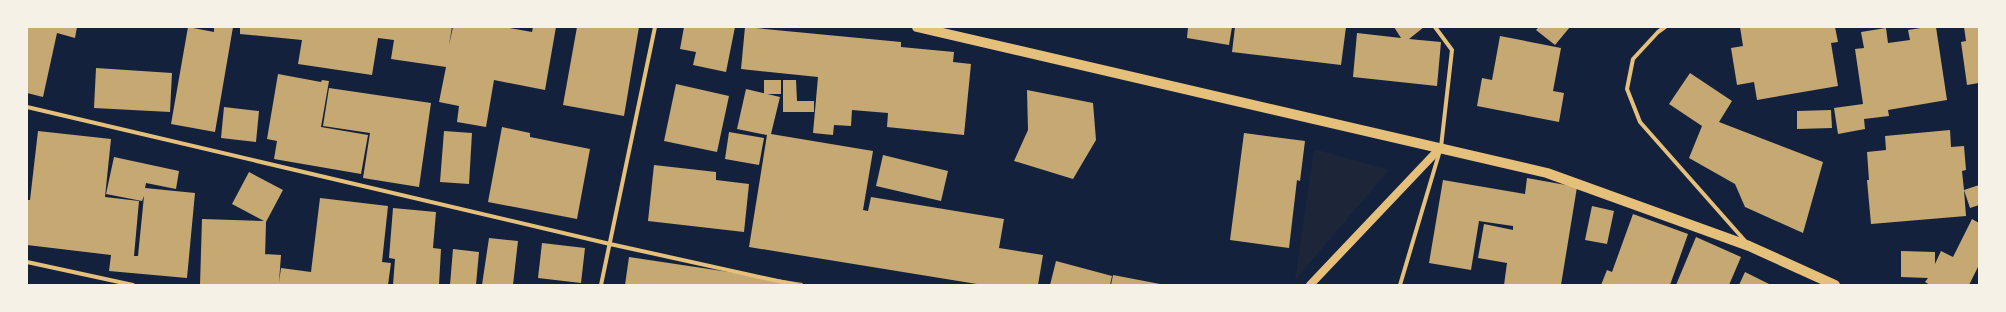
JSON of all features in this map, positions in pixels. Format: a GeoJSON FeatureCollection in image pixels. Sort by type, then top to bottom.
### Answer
{"type":"FeatureCollection","features":[{"type":"Feature","properties":{"kind":"main road"},"geometry":{"type":"LineString","coordinates":[[917,27],[1547,172],[1749,246],[1835,285]]}},
{"type":"Feature","properties":{"kind":"main road"},"geometry":{"type":"LineString","coordinates":[[1310,285],[1441,147]]}},
{"type":"Feature","properties":{"kind":"street"},"geometry":{"type":"LineString","coordinates":[[601,285],[655,27]]}},
{"type":"Feature","properties":{"kind":"street"},"geometry":{"type":"LineString","coordinates":[[1400,285],[1441,147],[1452,50],[1435,27]]}},
{"type":"Feature","properties":{"kind":"street"},"geometry":{"type":"LineString","coordinates":[[1665,27],[1658,32],[1633,59],[1627,89],[1640,122],[1749,246]]}},
{"type":"Feature","properties":{"kind":"street"},"geometry":{"type":"LineString","coordinates":[[27,107],[610,244],[796,285]]}},
{"type":"Feature","properties":{"kind":"street"},"geometry":{"type":"LineString","coordinates":[[27,262],[132,285]]}},
{"type":"Feature","properties":{"kind":"shaded area"},"geometry":{"type":"Polygon","coordinates":[[[1314,149],[1389,170],[1295,280],[1314,149]]]}},
{"type":"Feature","properties":{"kind":"building"},"geometry":{"type":"Polygon","coordinates":[[[27,27],[77,27],[75,38],[57,33],[43,97],[27,93],[27,27]]]}},
{"type":"Feature","properties":{"kind":"building"},"geometry":{"type":"Polygon","coordinates":[[[188,27],[214,32],[214,27],[233,27],[215,132],[171,124],[188,27]]]}},
{"type":"Feature","properties":{"kind":"building"},"geometry":{"type":"Polygon","coordinates":[[[240,27],[452,27],[449,45],[453,27],[504,27],[532,32],[533,27],[556,27],[545,90],[494,80],[486,127],[457,122],[459,106],[439,102],[446,67],[391,59],[394,40],[378,38],[372,75],[298,64],[302,40],[240,34],[240,27]]]}},
{"type":"Feature","properties":{"kind":"building"},"geometry":{"type":"Polygon","coordinates":[[[577,27],[639,27],[624,116],[563,105],[577,27]]]}},
{"type":"Feature","properties":{"kind":"building"},"geometry":{"type":"Polygon","coordinates":[[[684,27],[735,27],[726,72],[693,65],[696,52],[680,49],[684,27]]]}},
{"type":"Feature","properties":{"kind":"building"},"geometry":{"type":"Polygon","coordinates":[[[745,27],[901,42],[901,47],[954,52],[953,62],[971,64],[964,135],[887,127],[888,113],[852,110],[851,126],[834,125],[833,135],[813,133],[818,77],[741,69],[745,27]]]}},
{"type":"Feature","properties":{"kind":"building"},"geometry":{"type":"Polygon","coordinates":[[[1188,27],[1232,27],[1229,45],[1187,38],[1188,27]]]}},
{"type":"Feature","properties":{"kind":"building"},"geometry":{"type":"Polygon","coordinates":[[[1235,27],[1346,27],[1341,65],[1232,52],[1235,27]]]}},
{"type":"Feature","properties":{"kind":"building"},"geometry":{"type":"Polygon","coordinates":[[[1394,27],[1424,27],[1409,39],[1441,42],[1437,86],[1353,77],[1357,33],[1401,38],[1394,27]]]}},
{"type":"Feature","properties":{"kind":"building"},"geometry":{"type":"Polygon","coordinates":[[[1539,27],[1570,27],[1555,45],[1536,30],[1539,27]]]}},
{"type":"Feature","properties":{"kind":"building"},"geometry":{"type":"Polygon","coordinates":[[[1740,27],[1835,27],[1838,42],[1831,43],[1838,86],[1757,100],[1754,82],[1737,85],[1731,48],[1743,46],[1740,27]]]}},
{"type":"Feature","properties":{"kind":"building"},"geometry":{"type":"Polygon","coordinates":[[[1936,27],[1947,100],[1888,110],[1889,116],[1864,119],[1865,129],[1838,134],[1834,108],[1863,104],[1855,49],[1864,48],[1861,32],[1886,28],[1888,43],[1910,40],[1908,30],[1936,27]]]}},
{"type":"Feature","properties":{"kind":"building"},"geometry":{"type":"Polygon","coordinates":[[[1964,27],[1979,27],[1979,83],[1967,85],[1961,42],[1966,41],[1964,27]]]}},
{"type":"Feature","properties":{"kind":"building"},"geometry":{"type":"Polygon","coordinates":[[[1500,36],[1561,48],[1553,91],[1564,93],[1559,122],[1477,106],[1482,78],[1492,80],[1500,36]]]}},
{"type":"Feature","properties":{"kind":"building"},"geometry":{"type":"Polygon","coordinates":[[[96,68],[172,73],[170,112],[94,108],[96,68]]]}},
{"type":"Feature","properties":{"kind":"building"},"geometry":{"type":"Polygon","coordinates":[[[1690,73],[1732,101],[1719,122],[1823,162],[1803,233],[1745,207],[1735,184],[1689,158],[1702,126],[1669,104],[1690,73]]]}},
{"type":"Feature","properties":{"kind":"building"},"geometry":{"type":"Polygon","coordinates":[[[278,74],[321,82],[322,80],[329,81],[321,127],[368,135],[361,174],[274,159],[277,141],[267,139],[278,74]]]}},
{"type":"Feature","properties":{"kind":"building"},"geometry":{"type":"Polygon","coordinates":[[[764,80],[781,80],[781,94],[764,94],[764,80]]]}},
{"type":"Feature","properties":{"kind":"building"},"geometry":{"type":"Polygon","coordinates":[[[783,80],[796,80],[797,101],[814,101],[814,112],[783,112],[783,80]]]}},
{"type":"Feature","properties":{"kind":"building"},"geometry":{"type":"Polygon","coordinates":[[[676,84],[729,96],[717,152],[664,141],[676,84]]]}},
{"type":"Feature","properties":{"kind":"building"},"geometry":{"type":"Polygon","coordinates":[[[329,88],[431,103],[419,187],[363,178],[370,133],[323,126],[329,88]]]}},
{"type":"Feature","properties":{"kind":"building"},"geometry":{"type":"Polygon","coordinates":[[[746,89],[780,97],[771,134],[873,151],[863,210],[868,211],[871,197],[1004,219],[999,248],[1043,255],[1038,285],[983,285],[749,247],[767,135],[737,129],[746,89]]]}},
{"type":"Feature","properties":{"kind":"building"},"geometry":{"type":"Polygon","coordinates":[[[1027,90],[1093,103],[1096,140],[1073,179],[1014,161],[1028,130],[1027,90]]]}},
{"type":"Feature","properties":{"kind":"building"},"geometry":{"type":"Polygon","coordinates":[[[224,107],[259,111],[256,142],[221,138],[224,107]]]}},
{"type":"Feature","properties":{"kind":"building"},"geometry":{"type":"Polygon","coordinates":[[[1831,110],[1832,128],[1797,129],[1797,111],[1831,110]]]}},
{"type":"Feature","properties":{"kind":"building"},"geometry":{"type":"Polygon","coordinates":[[[502,127],[530,133],[530,137],[590,149],[577,219],[488,202],[502,127]]]}},
{"type":"Feature","properties":{"kind":"building"},"geometry":{"type":"Polygon","coordinates":[[[1950,130],[1951,147],[1964,146],[1966,170],[1962,171],[1966,216],[1871,224],[1867,180],[1869,180],[1867,152],[1886,150],[1885,136],[1950,130]]]}},
{"type":"Feature","properties":{"kind":"building"},"geometry":{"type":"Polygon","coordinates":[[[38,131],[111,139],[105,197],[139,201],[134,256],[138,256],[144,196],[142,201],[106,194],[114,157],[179,171],[176,189],[146,183],[145,188],[195,193],[187,278],[109,271],[111,255],[27,245],[27,200],[30,200],[38,131]]]}},
{"type":"Feature","properties":{"kind":"building"},"geometry":{"type":"Polygon","coordinates":[[[444,131],[472,133],[469,184],[440,182],[444,131]]]}},
{"type":"Feature","properties":{"kind":"building"},"geometry":{"type":"Polygon","coordinates":[[[729,132],[764,138],[759,165],[725,159],[729,132]]]}},
{"type":"Feature","properties":{"kind":"building"},"geometry":{"type":"Polygon","coordinates":[[[1244,133],[1305,141],[1300,181],[1297,180],[1289,248],[1230,240],[1244,133]]]}},
{"type":"Feature","properties":{"kind":"building"},"geometry":{"type":"Polygon","coordinates":[[[883,155],[948,171],[941,201],[876,186],[883,155]]]}},
{"type":"Feature","properties":{"kind":"building"},"geometry":{"type":"Polygon","coordinates":[[[654,165],[716,172],[716,180],[749,184],[744,232],[648,221],[654,165]]]}},
{"type":"Feature","properties":{"kind":"building"},"geometry":{"type":"Polygon","coordinates":[[[249,172],[283,190],[266,222],[265,254],[281,255],[279,282],[281,268],[311,272],[320,198],[388,206],[382,262],[391,263],[388,285],[200,285],[202,219],[264,221],[232,204],[249,172]]]}},
{"type":"Feature","properties":{"kind":"building"},"geometry":{"type":"Polygon","coordinates":[[[1527,178],[1577,187],[1561,285],[1504,285],[1507,263],[1478,258],[1484,224],[1513,230],[1513,226],[1479,221],[1471,270],[1429,263],[1443,180],[1525,194],[1527,178]]]}},
{"type":"Feature","properties":{"kind":"building"},"geometry":{"type":"Polygon","coordinates":[[[1979,185],[1979,205],[1970,208],[1964,190],[1979,185]]]}},
{"type":"Feature","properties":{"kind":"building"},"geometry":{"type":"Polygon","coordinates":[[[1592,206],[1614,211],[1607,244],[1585,240],[1592,206]]]}},
{"type":"Feature","properties":{"kind":"building"},"geometry":{"type":"Polygon","coordinates":[[[393,208],[436,212],[433,248],[441,249],[439,285],[393,285],[395,259],[389,258],[393,208]]]}},
{"type":"Feature","properties":{"kind":"building"},"geometry":{"type":"Polygon","coordinates":[[[1633,214],[1688,234],[1670,285],[1601,285],[1607,270],[1612,272],[1633,214]]]}},
{"type":"Feature","properties":{"kind":"building"},"geometry":{"type":"Polygon","coordinates":[[[1972,219],[1979,223],[1979,265],[1969,285],[1930,285],[1925,282],[1928,278],[1901,277],[1901,251],[1935,252],[1935,264],[1941,251],[1953,257],[1972,219]]]}},
{"type":"Feature","properties":{"kind":"building"},"geometry":{"type":"Polygon","coordinates":[[[1696,237],[1741,257],[1729,285],[1676,285],[1696,237]]]}},
{"type":"Feature","properties":{"kind":"building"},"geometry":{"type":"Polygon","coordinates":[[[489,238],[518,241],[513,285],[482,285],[489,238]]]}},
{"type":"Feature","properties":{"kind":"building"},"geometry":{"type":"Polygon","coordinates":[[[542,243],[585,248],[581,283],[538,278],[542,243]]]}},
{"type":"Feature","properties":{"kind":"building"},"geometry":{"type":"Polygon","coordinates":[[[453,249],[479,252],[476,285],[450,285],[453,249]]]}},
{"type":"Feature","properties":{"kind":"building"},"geometry":{"type":"Polygon","coordinates":[[[629,257],[803,283],[802,285],[625,285],[629,257]]]}},
{"type":"Feature","properties":{"kind":"building"},"geometry":{"type":"Polygon","coordinates":[[[1056,261],[1112,276],[1110,285],[1050,285],[1056,261]]]}},
{"type":"Feature","properties":{"kind":"building"},"geometry":{"type":"Polygon","coordinates":[[[1745,272],[1771,285],[1739,285],[1745,272]]]}},
{"type":"Feature","properties":{"kind":"building"},"geometry":{"type":"Polygon","coordinates":[[[1113,275],[1160,284],[1160,285],[1111,285],[1113,275]]]}}]}
